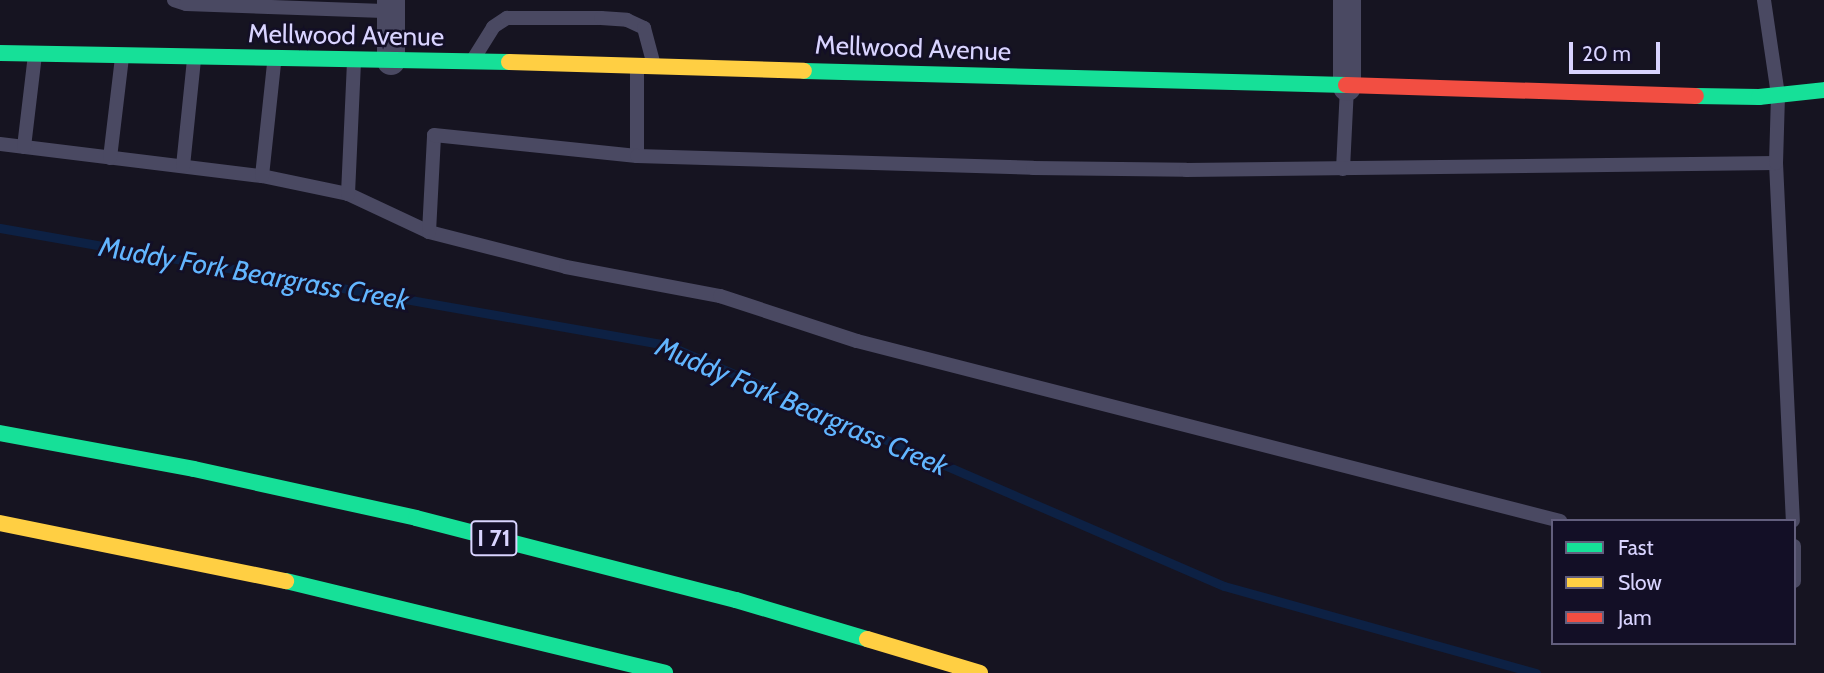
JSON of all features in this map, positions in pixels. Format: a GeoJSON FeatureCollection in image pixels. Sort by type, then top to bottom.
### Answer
{"type":"FeatureCollection","features":[{"type":"Feature","properties":{"kind":"main road","name":"Mellwood Avenue"},"geometry":{"type":"LineString","coordinates":[[0,53],[275,60],[472,61],[1061,78],[1112,77],[1671,96],[1778,95],[1824,90]]}},
{"type":"Feature","properties":{"kind":"main road","name":"I 71"},"geometry":{"type":"LineString","coordinates":[[0,433],[194,469],[416,518],[736,600],[980,673]]}},
{"type":"Feature","properties":{"kind":"main road"},"geometry":{"type":"LineString","coordinates":[[0,523],[303,584],[665,673]]}},
{"type":"Feature","properties":{"kind":"street"},"geometry":{"type":"LineString","coordinates":[[1347,0],[1348,87]]}},
{"type":"Feature","properties":{"kind":"street"},"geometry":{"type":"LineString","coordinates":[[391,5],[391,61]]}},
{"type":"Feature","properties":{"kind":"lane"},"geometry":{"type":"LineString","coordinates":[[174,0],[186,4],[391,5]]}},
{"type":"Feature","properties":{"kind":"lane"},"geometry":{"type":"LineString","coordinates":[[1764,0],[1778,95],[1776,163],[1793,519]]}},
{"type":"Feature","properties":{"kind":"lane"},"geometry":{"type":"LineString","coordinates":[[472,61],[493,27],[507,18],[601,18],[627,20],[645,27],[654,66]]}},
{"type":"Feature","properties":{"kind":"lane"},"geometry":{"type":"LineString","coordinates":[[24,147],[35,54]]}},
{"type":"Feature","properties":{"kind":"lane"},"geometry":{"type":"LineString","coordinates":[[110,158],[122,56]]}},
{"type":"Feature","properties":{"kind":"lane"},"geometry":{"type":"LineString","coordinates":[[183,166],[194,58]]}},
{"type":"Feature","properties":{"kind":"lane"},"geometry":{"type":"LineString","coordinates":[[262,176],[275,60]]}},
{"type":"Feature","properties":{"kind":"lane"},"geometry":{"type":"LineString","coordinates":[[348,194],[355,61]]}},
{"type":"Feature","properties":{"kind":"lane"},"geometry":{"type":"LineString","coordinates":[[637,65],[637,156]]}},
{"type":"Feature","properties":{"kind":"lane"},"geometry":{"type":"LineString","coordinates":[[1343,169],[1348,87]]}},
{"type":"Feature","properties":{"kind":"lane"},"geometry":{"type":"LineString","coordinates":[[429,232],[433,135],[637,156],[1034,168],[1343,169],[1776,163]]}},
{"type":"Feature","properties":{"kind":"lane"},"geometry":{"type":"LineString","coordinates":[[0,144],[262,176],[348,194],[429,232],[566,267],[720,296],[870,345],[1552,519]]}},
{"type":"Feature","properties":{"kind":"waterway","name":"Muddy Fork Beargrass Creek"},"geometry":{"type":"LineString","coordinates":[[0,228],[667,345],[1224,586],[1536,673]]}},
{"type":"Feature","properties":{"kind":"traffic: fast"},"geometry":{"type":"LineString","coordinates":[[0,53],[509,62]]}},
{"type":"Feature","properties":{"kind":"traffic: fast"},"geometry":{"type":"LineString","coordinates":[[804,71],[1346,85]]}},
{"type":"Feature","properties":{"kind":"traffic: fast"},"geometry":{"type":"LineString","coordinates":[[1696,96],[1759,97],[1824,90]]}},
{"type":"Feature","properties":{"kind":"traffic: fast"},"geometry":{"type":"LineString","coordinates":[[0,433],[194,469],[416,518],[736,600],[867,639]]}},
{"type":"Feature","properties":{"kind":"traffic: fast"},"geometry":{"type":"LineString","coordinates":[[286,581],[665,673]]}},
{"type":"Feature","properties":{"kind":"traffic: slow"},"geometry":{"type":"LineString","coordinates":[[509,62],[804,71]]}},
{"type":"Feature","properties":{"kind":"traffic: slow"},"geometry":{"type":"LineString","coordinates":[[0,523],[286,581]]}},
{"type":"Feature","properties":{"kind":"traffic: slow"},"geometry":{"type":"LineString","coordinates":[[867,639],[980,673]]}},
{"type":"Feature","properties":{"kind":"traffic: jam"},"geometry":{"type":"LineString","coordinates":[[1346,85],[1696,96]]}}]}
